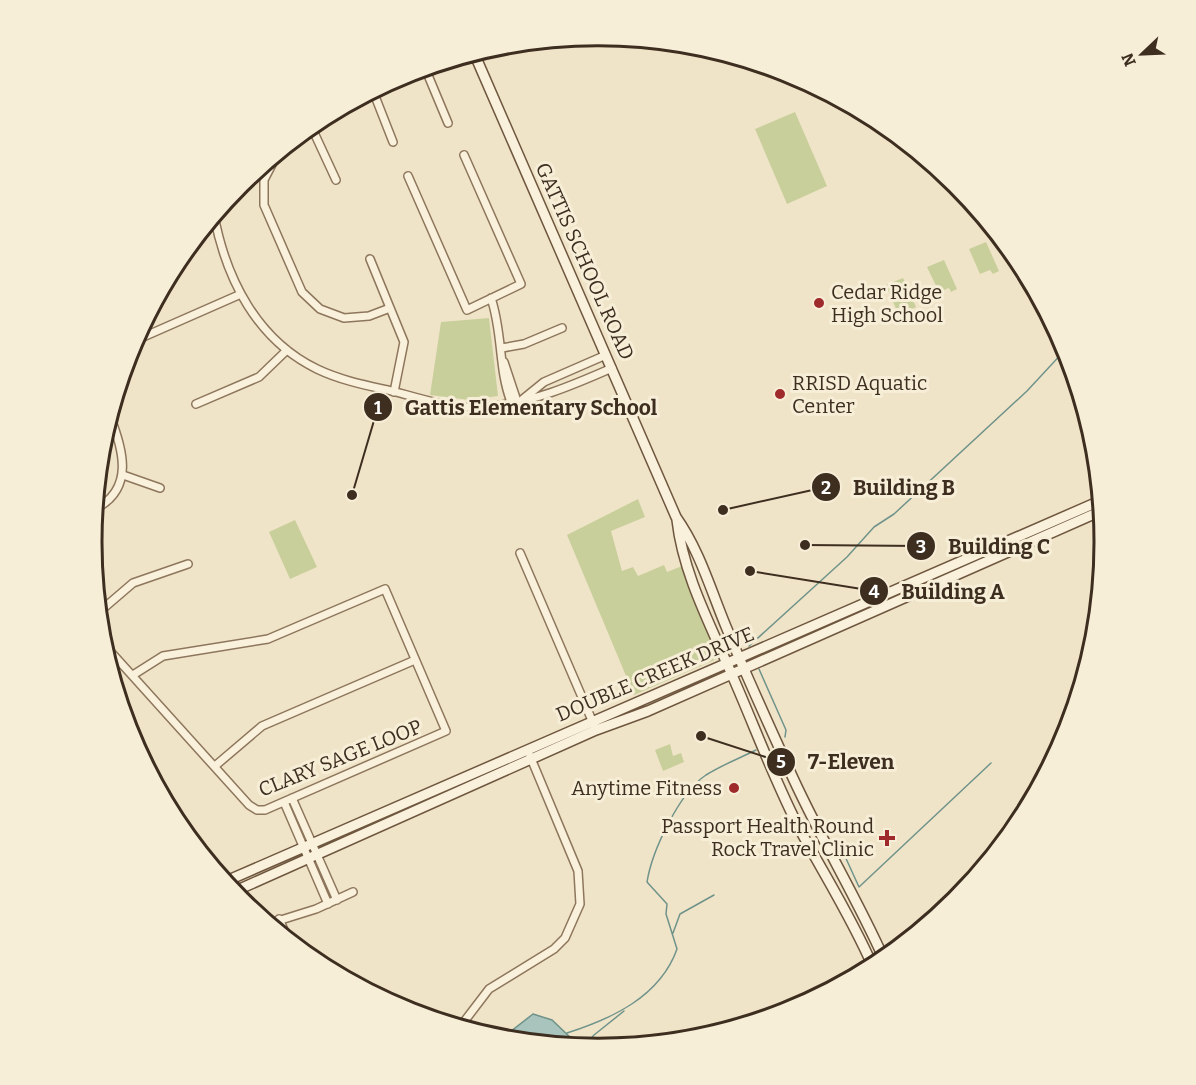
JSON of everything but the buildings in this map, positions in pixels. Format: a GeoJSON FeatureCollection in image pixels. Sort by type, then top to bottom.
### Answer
{"type":"FeatureCollection","features":[{"type":"Feature","properties":{"kind":"street","name":"GATTIS SCHOOL ROAD"},"geometry":{"type":"LineString","coordinates":[[478,61],[676,517],[691,538],[740,658],[819,836],[863,910],[880,950]]}},
{"type":"Feature","properties":{"kind":"street"},"geometry":{"type":"LineString","coordinates":[[429,77],[448,123]]}},
{"type":"Feature","properties":{"kind":"street"},"geometry":{"type":"LineString","coordinates":[[375,100],[393,142]]}},
{"type":"Feature","properties":{"kind":"street"},"geometry":{"type":"LineString","coordinates":[[316,135],[336,180]]}},
{"type":"Feature","properties":{"kind":"street"},"geometry":{"type":"LineString","coordinates":[[408,176],[466,310],[521,284],[464,155]]}},
{"type":"Feature","properties":{"kind":"street"},"geometry":{"type":"LineString","coordinates":[[268,173],[264,180],[264,205],[302,292],[320,309],[344,318],[369,316],[390,308]]}},
{"type":"Feature","properties":{"kind":"street"},"geometry":{"type":"LineString","coordinates":[[217,225],[222,247],[241,294],[260,324],[287,351],[333,376],[435,402],[478,408],[545,396],[612,368]]}},
{"type":"Feature","properties":{"kind":"street"},"geometry":{"type":"LineString","coordinates":[[370,259],[404,342],[394,392]]}},
{"type":"Feature","properties":{"kind":"street"},"geometry":{"type":"LineString","coordinates":[[148,335],[241,294]]}},
{"type":"Feature","properties":{"kind":"street"},"geometry":{"type":"LineString","coordinates":[[491,298],[502,348],[502,375],[517,400]]}},
{"type":"Feature","properties":{"kind":"street"},"geometry":{"type":"LineString","coordinates":[[502,348],[524,344],[562,328]]}},
{"type":"Feature","properties":{"kind":"street"},"geometry":{"type":"LineString","coordinates":[[196,404],[259,377],[287,351]]}},
{"type":"Feature","properties":{"kind":"street"},"geometry":{"type":"LineString","coordinates":[[517,400],[544,382],[606,355]]}},
{"type":"Feature","properties":{"kind":"street"},"geometry":{"type":"LineString","coordinates":[[104,503],[112,496],[123,475],[122,447],[115,430]]}},
{"type":"Feature","properties":{"kind":"street"},"geometry":{"type":"LineString","coordinates":[[123,475],[160,488]]}},
{"type":"Feature","properties":{"kind":"street","name":"DOUBLE CREEK DRIVE"},"geometry":{"type":"LineString","coordinates":[[233,878],[308,847],[527,748],[727,664],[1092,504]]}},
{"type":"Feature","properties":{"kind":"street","name":"DOUBLE CREEK DRIVE"},"geometry":{"type":"LineString","coordinates":[[242,888],[596,730],[648,711],[745,669],[1093,514]]}},
{"type":"Feature","properties":{"kind":"street","name":"GATTIS SCHOOL ROAD"},"geometry":{"type":"LineString","coordinates":[[676,517],[680,544],[727,664],[797,824],[861,937],[869,958]]}},
{"type":"Feature","properties":{"kind":"street"},"geometry":{"type":"LineString","coordinates":[[520,553],[596,730]]}},
{"type":"Feature","properties":{"kind":"street"},"geometry":{"type":"LineString","coordinates":[[106,606],[133,583],[188,564]]}},
{"type":"Feature","properties":{"kind":"street","name":"CLARY SAGE LOOP"},"geometry":{"type":"LineString","coordinates":[[116,657],[253,808],[265,810],[446,731],[385,589],[268,639],[163,656],[133,675]]}},
{"type":"Feature","properties":{"kind":"street"},"geometry":{"type":"LineString","coordinates":[[215,766],[262,726],[415,660]]}},
{"type":"Feature","properties":{"kind":"street"},"geometry":{"type":"LineString","coordinates":[[464,1020],[489,989],[554,949],[565,938],[580,904],[578,871],[527,748]]}},
{"type":"Feature","properties":{"kind":"street"},"geometry":{"type":"LineString","coordinates":[[292,798],[328,904]]}},
{"type":"Feature","properties":{"kind":"street"},"geometry":{"type":"LineString","coordinates":[[284,802],[308,847]]}},
{"type":"Feature","properties":{"kind":"street"},"geometry":{"type":"LineString","coordinates":[[312,858],[337,900]]}},
{"type":"Feature","properties":{"kind":"street"},"geometry":{"type":"LineString","coordinates":[[320,886],[328,883]]}},
{"type":"Feature","properties":{"kind":"street"},"geometry":{"type":"LineString","coordinates":[[281,923],[279,919],[328,904],[353,892]]}},
{"type":"Feature","properties":{"kind":"green space"},"geometry":{"type":"Polygon","coordinates":[[[795,112],[827,186],[787,204],[755,129],[795,112]]]}},
{"type":"Feature","properties":{"kind":"green space"},"geometry":{"type":"Polygon","coordinates":[[[986,242],[999,271],[993,274],[990,270],[980,274],[969,249],[986,242]]]}},
{"type":"Feature","properties":{"kind":"green space"},"geometry":{"type":"Polygon","coordinates":[[[944,260],[957,289],[951,292],[949,288],[939,292],[927,267],[944,260]]]}},
{"type":"Feature","properties":{"kind":"green space"},"geometry":{"type":"Polygon","coordinates":[[[903,278],[916,307],[910,310],[908,306],[897,311],[886,285],[903,278]]]}},
{"type":"Feature","properties":{"kind":"green space"},"geometry":{"type":"Polygon","coordinates":[[[489,318],[498,396],[469,400],[430,395],[441,322],[489,318]]]}},
{"type":"Feature","properties":{"kind":"green space"},"geometry":{"type":"Polygon","coordinates":[[[638,499],[645,517],[611,531],[622,571],[633,567],[638,576],[664,565],[667,572],[682,566],[719,658],[634,695],[567,535],[638,499]]]}},
{"type":"Feature","properties":{"kind":"green space"},"geometry":{"type":"Polygon","coordinates":[[[295,520],[317,567],[290,579],[269,532],[295,520]]]}},
{"type":"Feature","properties":{"kind":"green space"},"geometry":{"type":"Polygon","coordinates":[[[670,744],[673,756],[681,753],[684,762],[663,771],[655,750],[670,744]]]}},
{"type":"Feature","properties":{"kind":"water"},"geometry":{"type":"Polygon","coordinates":[[[533,1014],[552,1020],[570,1037],[533,1034],[512,1031],[533,1014]]]}},
{"type":"Feature","properties":{"kind":"waterway"},"geometry":{"type":"LineString","coordinates":[[749,646],[847,557],[874,527],[894,514],[1027,391],[1058,358]]}},
{"type":"Feature","properties":{"kind":"waterway"},"geometry":{"type":"LineString","coordinates":[[759,669],[786,730],[785,737]]}},
{"type":"Feature","properties":{"kind":"waterway"},"geometry":{"type":"LineString","coordinates":[[567,1033],[600,1021],[632,1004],[659,980],[669,966],[677,949],[666,914],[667,904],[647,882],[661,839],[677,809],[696,783],[712,771],[756,750]]}},
{"type":"Feature","properties":{"kind":"waterway"},"geometry":{"type":"LineString","coordinates":[[836,842],[838,841],[859,887],[991,763]]}},
{"type":"Feature","properties":{"kind":"waterway"},"geometry":{"type":"LineString","coordinates":[[673,933],[680,914],[714,895]]}},
{"type":"Feature","properties":{"kind":"waterway"},"geometry":{"type":"LineString","coordinates":[[592,1038],[624,1011]]}},
{"type":"Feature","properties":{"kind":"place","name":"Cedar Ridge High School"},"geometry":{"type":"Point","coordinates":[819,303]}},
{"type":"Feature","properties":{"kind":"place","name":"RRISD Aquatic Center"},"geometry":{"type":"Point","coordinates":[780,394]}},
{"type":"Feature","properties":{"kind":"place","name":"Gattis Elementary School"},"geometry":{"type":"Point","coordinates":[352,495]}},
{"type":"Feature","properties":{"kind":"place","name":"Building B"},"geometry":{"type":"Point","coordinates":[723,510]}},
{"type":"Feature","properties":{"kind":"place","name":"Building C"},"geometry":{"type":"Point","coordinates":[805,545]}},
{"type":"Feature","properties":{"kind":"place","name":"Building A"},"geometry":{"type":"Point","coordinates":[750,571]}},
{"type":"Feature","properties":{"kind":"place","name":"7-Eleven"},"geometry":{"type":"Point","coordinates":[701,736]}},
{"type":"Feature","properties":{"kind":"place","name":"Anytime Fitness"},"geometry":{"type":"Point","coordinates":[734,788]}},
{"type":"Feature","properties":{"kind":"place","name":"Passport Health Round Rock Travel Clinic"},"geometry":{"type":"Point","coordinates":[887,838]}}]}
